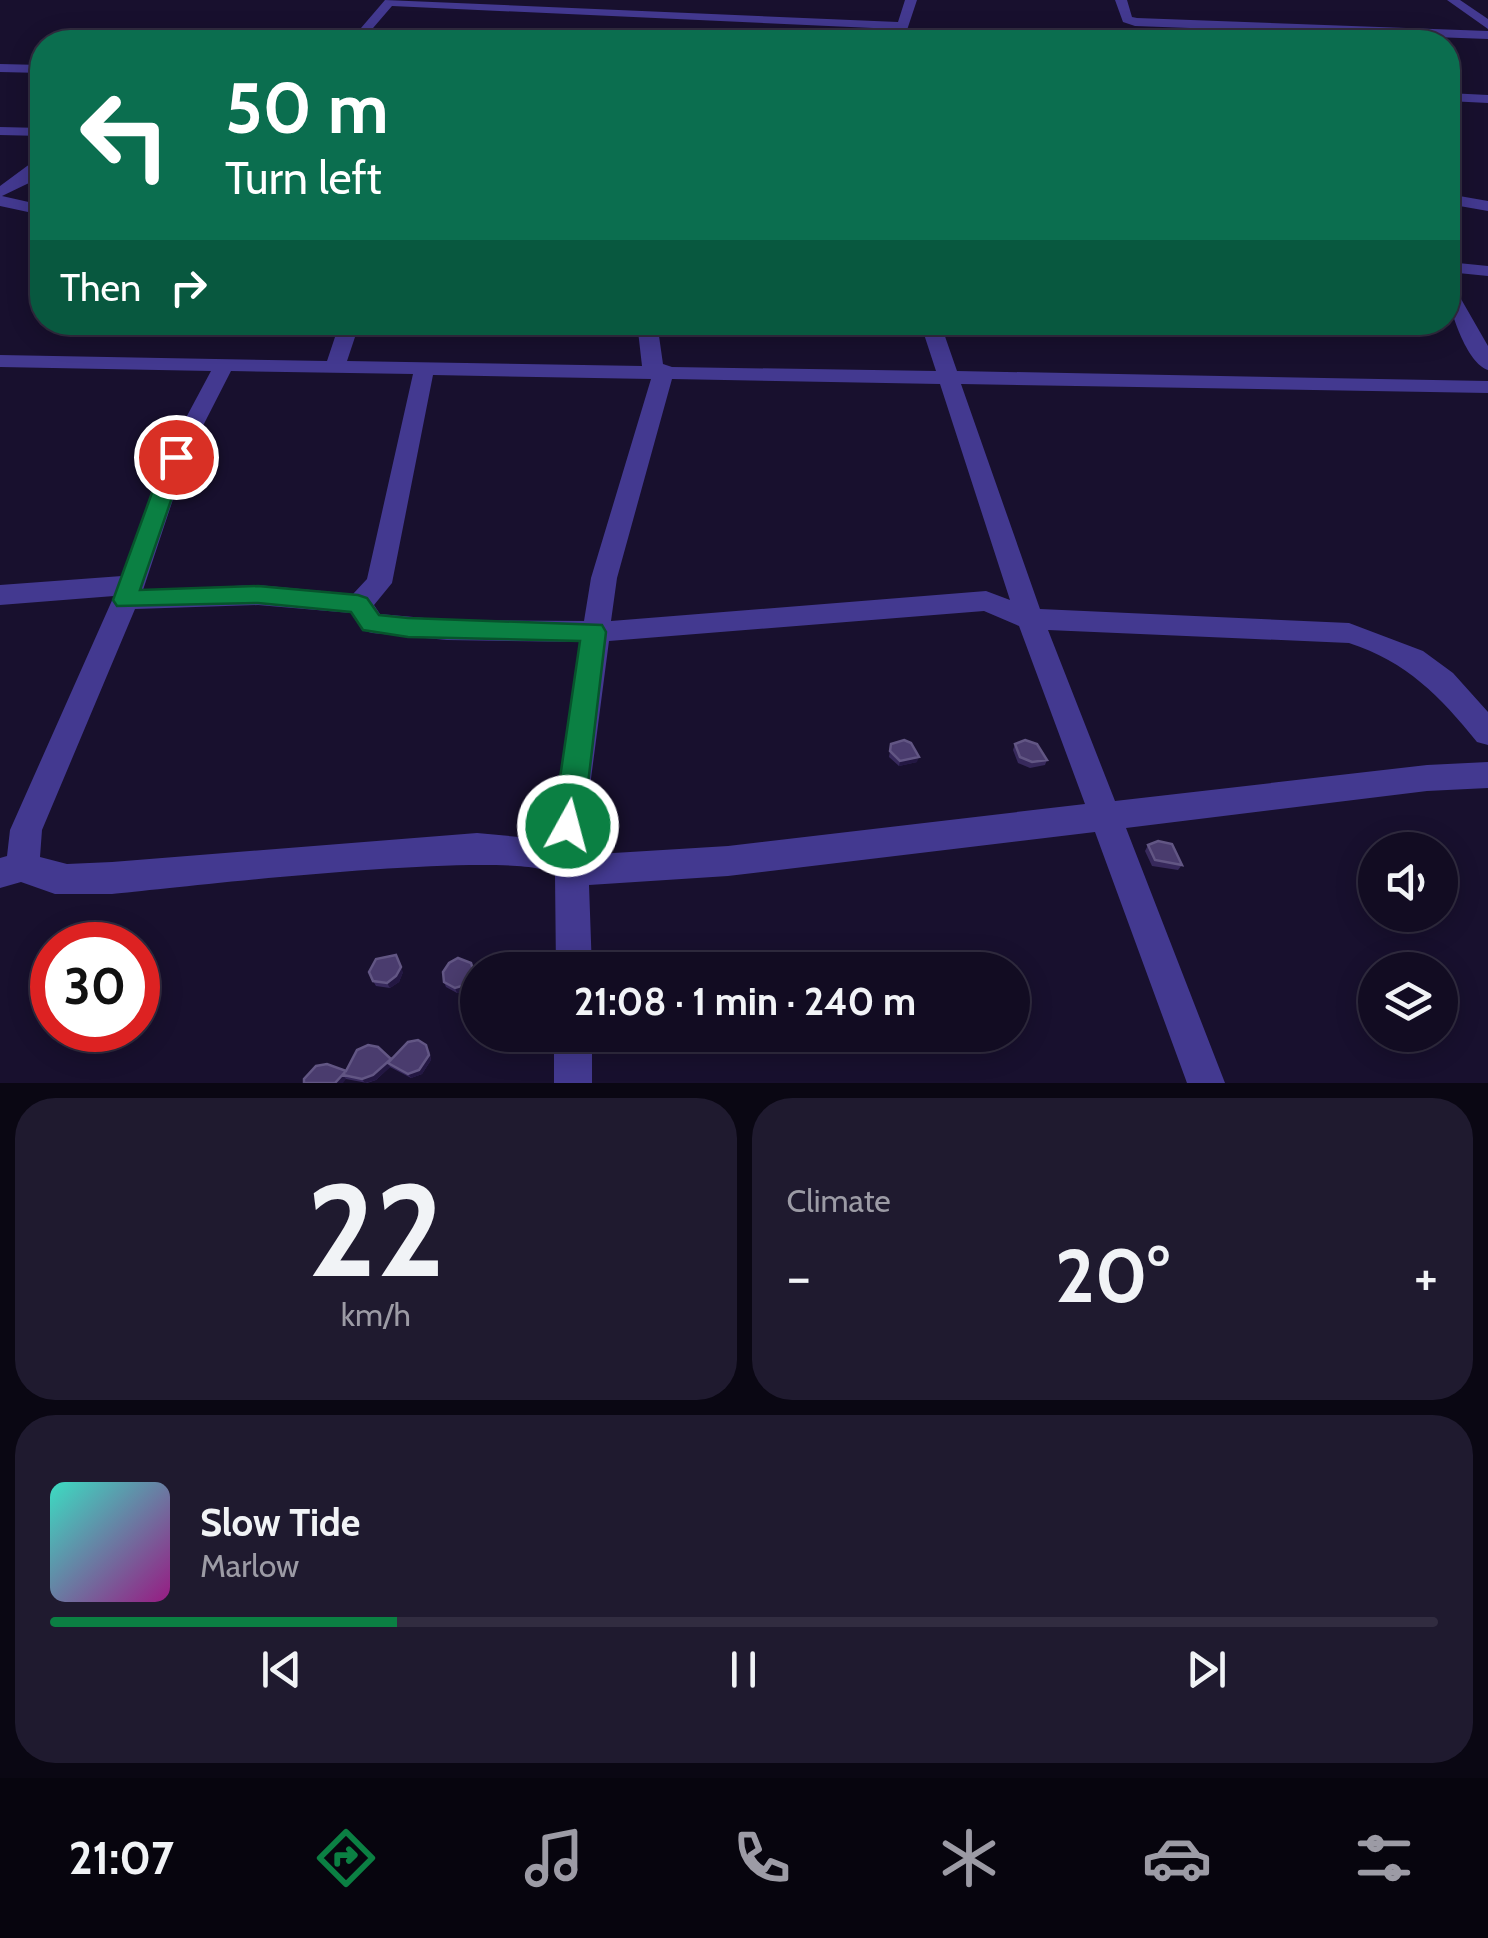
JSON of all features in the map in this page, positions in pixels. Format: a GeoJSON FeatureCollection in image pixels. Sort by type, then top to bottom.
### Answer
{"type":"FeatureCollection","features":[{"type":"Feature","properties":{"kind":"street"},"geometry":{"type":"LineString","coordinates":[[648,13],[655,0]]}},
{"type":"Feature","properties":{"kind":"street"},"geometry":{"type":"LineString","coordinates":[[901,30],[911,0]]}},
{"type":"Feature","properties":{"kind":"street"},"geometry":{"type":"LineString","coordinates":[[1121,0],[1132,27],[1266,30]]}},
{"type":"Feature","properties":{"kind":"street"},"geometry":{"type":"LineString","coordinates":[[1453,0],[1488,25]]}},
{"type":"Feature","properties":{"kind":"street"},"geometry":{"type":"LineString","coordinates":[[365,30],[390,1],[902,26]]}},
{"type":"Feature","properties":{"kind":"street"},"geometry":{"type":"LineString","coordinates":[[1460,34],[1488,35]]}},
{"type":"Feature","properties":{"kind":"street"},"geometry":{"type":"LineString","coordinates":[[0,68],[30,69]]}},
{"type":"Feature","properties":{"kind":"street"},"geometry":{"type":"LineString","coordinates":[[1460,97],[1488,98]]}},
{"type":"Feature","properties":{"kind":"street"},"geometry":{"type":"LineString","coordinates":[[0,130],[30,131]]}},
{"type":"Feature","properties":{"kind":"street"},"geometry":{"type":"LineString","coordinates":[[0,192],[30,173]]}},
{"type":"Feature","properties":{"kind":"street"},"geometry":{"type":"LineString","coordinates":[[0,201],[30,207]]}},
{"type":"Feature","properties":{"kind":"street"},"geometry":{"type":"LineString","coordinates":[[1460,201],[1488,206]]}},
{"type":"Feature","properties":{"kind":"street"},"geometry":{"type":"LineString","coordinates":[[1460,268],[1488,271]]}},
{"type":"Feature","properties":{"kind":"street"},"geometry":{"type":"LineString","coordinates":[[1460,314],[1488,364]]}},
{"type":"Feature","properties":{"kind":"street"},"geometry":{"type":"LineString","coordinates":[[335,367],[346,335]]}},
{"type":"Feature","properties":{"kind":"street"},"geometry":{"type":"LineString","coordinates":[[573,952],[568,866],[594,632],[604,578],[659,370],[650,335]]}},
{"type":"Feature","properties":{"kind":"street"},"geometry":{"type":"LineString","coordinates":[[934,335],[1030,619],[1206,1083]]}},
{"type":"Feature","properties":{"kind":"street"},"geometry":{"type":"LineString","coordinates":[[0,362],[659,370],[1488,387]]}},
{"type":"Feature","properties":{"kind":"street"},"geometry":{"type":"LineString","coordinates":[[224,365],[176,457],[128,592],[12,870],[56,878],[112,878],[477,848],[543,852],[568,866],[728,861],[1427,778],[1488,775]]}},
{"type":"Feature","properties":{"kind":"street"},"geometry":{"type":"LineString","coordinates":[[358,604],[379,583],[424,370]]}},
{"type":"Feature","properties":{"kind":"street"},"geometry":{"type":"LineString","coordinates":[[0,594],[258,594],[358,604],[372,623],[408,628],[594,632],[986,601],[1030,619],[1349,633],[1395,646],[1440,675],[1488,734]]}},
{"type":"Feature","properties":{"kind":"street"},"geometry":{"type":"LineString","coordinates":[[573,1052],[573,1083]]}},
{"type":"Feature","properties":{"kind":"building"},"geometry":{"type":"Polygon","coordinates":[[[904,740],[911,743],[919,757],[900,761],[890,751],[891,744],[904,740]]]}},
{"type":"Feature","properties":{"kind":"building"},"geometry":{"type":"Polygon","coordinates":[[[1025,740],[1037,744],[1047,760],[1032,762],[1020,757],[1015,744],[1025,740]]]}},
{"type":"Feature","properties":{"kind":"building"},"geometry":{"type":"Polygon","coordinates":[[[1158,841],[1172,844],[1182,865],[1155,860],[1148,845],[1158,841]]]}},
{"type":"Feature","properties":{"kind":"building"},"geometry":{"type":"Polygon","coordinates":[[[396,955],[401,967],[396,976],[387,983],[373,981],[369,972],[376,959],[396,955]]]}},
{"type":"Feature","properties":{"kind":"building"},"geometry":{"type":"Polygon","coordinates":[[[460,959],[460,986],[444,982],[443,972],[449,963],[460,959]]]}},
{"type":"Feature","properties":{"kind":"building"},"geometry":{"type":"Polygon","coordinates":[[[418,1040],[426,1045],[429,1055],[419,1070],[408,1074],[388,1063],[408,1042],[418,1040]]]}},
{"type":"Feature","properties":{"kind":"building"},"geometry":{"type":"Polygon","coordinates":[[[368,1045],[378,1047],[391,1059],[373,1075],[362,1079],[343,1075],[345,1072],[335,1083],[304,1083],[316,1066],[327,1064],[346,1071],[357,1050],[368,1045]]]}},
{"type":"Feature","properties":{"kind":"route"},"geometry":{"type":"LineString","coordinates":[[176,457],[125,600],[258,594],[358,604],[372,623],[408,628],[594,632],[568,826]]}}]}
